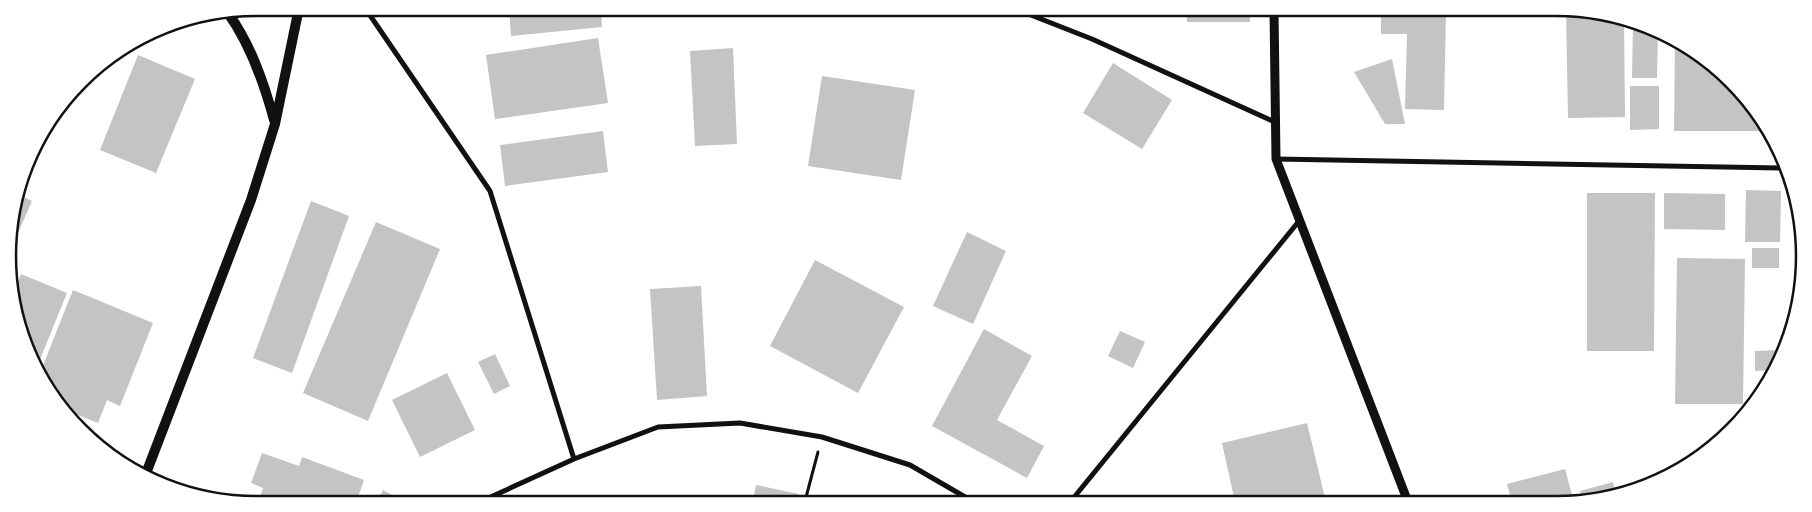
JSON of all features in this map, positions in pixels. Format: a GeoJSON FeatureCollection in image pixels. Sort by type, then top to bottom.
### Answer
{"type":"FeatureCollection","features":[{"type":"Feature","properties":{"kind":"main road"},"geometry":{"type":"LineString","coordinates":[[147,469],[251,200],[275,124],[298,16]]}},
{"type":"Feature","properties":{"kind":"main road"},"geometry":{"type":"LineString","coordinates":[[231,18],[253,58],[266,91],[275,124]]}},
{"type":"Feature","properties":{"kind":"street"},"geometry":{"type":"LineString","coordinates":[[370,16],[490,191],[574,458]]}},
{"type":"Feature","properties":{"kind":"street"},"geometry":{"type":"LineString","coordinates":[[1033,16],[1092,39],[1276,122]]}},
{"type":"Feature","properties":{"kind":"street"},"geometry":{"type":"LineString","coordinates":[[1274,16],[1276,158],[1406,496]]}},
{"type":"Feature","properties":{"kind":"street"},"geometry":{"type":"LineString","coordinates":[[1276,158],[1779,168]]}},
{"type":"Feature","properties":{"kind":"street"},"geometry":{"type":"LineString","coordinates":[[1075,496],[1299,220]]}},
{"type":"Feature","properties":{"kind":"street"},"geometry":{"type":"LineString","coordinates":[[493,496],[574,458],[658,428],[740,423],[822,437],[910,465],[963,496]]}},
{"type":"Feature","properties":{"kind":"path"},"geometry":{"type":"LineString","coordinates":[[806,496],[822,437]]}},
{"type":"Feature","properties":{"kind":"building"},"geometry":{"type":"Polygon","coordinates":[[[510,16],[601,16],[602,27],[511,36],[510,16]]]}},
{"type":"Feature","properties":{"kind":"building"},"geometry":{"type":"Polygon","coordinates":[[[1187,16],[1250,16],[1250,22],[1187,22],[1187,16]]]}},
{"type":"Feature","properties":{"kind":"building"},"geometry":{"type":"Polygon","coordinates":[[[1381,16],[1446,16],[1444,110],[1405,109],[1407,34],[1381,34],[1381,16]]]}},
{"type":"Feature","properties":{"kind":"building"},"geometry":{"type":"Polygon","coordinates":[[[1566,17],[1587,18],[1624,26],[1625,117],[1568,118],[1566,17]]]}},
{"type":"Feature","properties":{"kind":"building"},"geometry":{"type":"Polygon","coordinates":[[[1633,29],[1658,39],[1657,78],[1632,78],[1633,29]]]}},
{"type":"Feature","properties":{"kind":"building"},"geometry":{"type":"Polygon","coordinates":[[[598,38],[608,103],[495,119],[486,55],[598,38]]]}},
{"type":"Feature","properties":{"kind":"building"},"geometry":{"type":"Polygon","coordinates":[[[1675,47],[1702,66],[1726,86],[1761,131],[1674,131],[1675,47]]]}},
{"type":"Feature","properties":{"kind":"building"},"geometry":{"type":"Polygon","coordinates":[[[733,48],[737,144],[695,146],[690,51],[733,48]]]}},
{"type":"Feature","properties":{"kind":"building"},"geometry":{"type":"Polygon","coordinates":[[[138,55],[195,79],[156,173],[100,150],[138,55]]]}},
{"type":"Feature","properties":{"kind":"building"},"geometry":{"type":"Polygon","coordinates":[[[1392,59],[1405,124],[1385,124],[1354,72],[1392,59]]]}},
{"type":"Feature","properties":{"kind":"building"},"geometry":{"type":"Polygon","coordinates":[[[1113,63],[1172,100],[1142,149],[1083,113],[1113,63]]]}},
{"type":"Feature","properties":{"kind":"building"},"geometry":{"type":"Polygon","coordinates":[[[822,76],[915,90],[901,180],[808,166],[822,76]]]}},
{"type":"Feature","properties":{"kind":"building"},"geometry":{"type":"Polygon","coordinates":[[[1630,86],[1659,86],[1659,129],[1630,130],[1630,86]]]}},
{"type":"Feature","properties":{"kind":"building"},"geometry":{"type":"Polygon","coordinates":[[[603,131],[608,172],[505,186],[500,145],[603,131]]]}},
{"type":"Feature","properties":{"kind":"building"},"geometry":{"type":"Polygon","coordinates":[[[1746,190],[1781,191],[1780,242],[1745,242],[1746,190]]]}},
{"type":"Feature","properties":{"kind":"building"},"geometry":{"type":"Polygon","coordinates":[[[1587,193],[1655,193],[1654,351],[1587,351],[1587,193]]]}},
{"type":"Feature","properties":{"kind":"building"},"geometry":{"type":"Polygon","coordinates":[[[1664,193],[1725,194],[1725,230],[1664,229],[1664,193]]]}},
{"type":"Feature","properties":{"kind":"building"},"geometry":{"type":"Polygon","coordinates":[[[23,197],[32,201],[17,234],[23,197]]]}},
{"type":"Feature","properties":{"kind":"building"},"geometry":{"type":"Polygon","coordinates":[[[311,201],[349,216],[292,373],[253,358],[311,201]]]}},
{"type":"Feature","properties":{"kind":"building"},"geometry":{"type":"Polygon","coordinates":[[[376,222],[440,249],[368,421],[303,393],[376,222]]]}},
{"type":"Feature","properties":{"kind":"building"},"geometry":{"type":"Polygon","coordinates":[[[967,232],[1006,251],[973,324],[933,306],[967,232]]]}},
{"type":"Feature","properties":{"kind":"building"},"geometry":{"type":"Polygon","coordinates":[[[1752,248],[1779,248],[1779,268],[1752,268],[1752,248]]]}},
{"type":"Feature","properties":{"kind":"building"},"geometry":{"type":"Polygon","coordinates":[[[1677,258],[1745,259],[1743,404],[1675,404],[1677,258]]]}},
{"type":"Feature","properties":{"kind":"building"},"geometry":{"type":"Polygon","coordinates":[[[815,260],[904,307],[858,393],[770,346],[815,260]]]}},
{"type":"Feature","properties":{"kind":"building"},"geometry":{"type":"Polygon","coordinates":[[[21,274],[67,293],[40,360],[24,318],[18,283],[21,274]]]}},
{"type":"Feature","properties":{"kind":"building"},"geometry":{"type":"Polygon","coordinates":[[[701,286],[707,396],[657,400],[650,289],[701,286]]]}},
{"type":"Feature","properties":{"kind":"building"},"geometry":{"type":"Polygon","coordinates":[[[73,290],[153,323],[120,406],[107,400],[98,423],[78,416],[48,376],[43,366],[73,290]]]}},
{"type":"Feature","properties":{"kind":"building"},"geometry":{"type":"Polygon","coordinates":[[[984,329],[1032,356],[997,420],[1044,446],[1027,478],[932,426],[984,329]]]}},
{"type":"Feature","properties":{"kind":"building"},"geometry":{"type":"Polygon","coordinates":[[[1120,331],[1145,342],[1133,368],[1108,356],[1120,331]]]}},
{"type":"Feature","properties":{"kind":"building"},"geometry":{"type":"Polygon","coordinates":[[[1777,350],[1767,370],[1755,371],[1755,351],[1777,350]]]}},
{"type":"Feature","properties":{"kind":"building"},"geometry":{"type":"Polygon","coordinates":[[[495,354],[510,386],[494,394],[478,362],[495,354]]]}},
{"type":"Feature","properties":{"kind":"building"},"geometry":{"type":"Polygon","coordinates":[[[447,373],[475,430],[420,457],[392,400],[447,373]]]}},
{"type":"Feature","properties":{"kind":"building"},"geometry":{"type":"Polygon","coordinates":[[[1307,423],[1325,496],[1234,496],[1222,443],[1307,423]]]}},
{"type":"Feature","properties":{"kind":"building"},"geometry":{"type":"Polygon","coordinates":[[[262,453],[299,466],[302,457],[364,480],[358,496],[260,496],[263,488],[251,483],[262,453]]]}},
{"type":"Feature","properties":{"kind":"building"},"geometry":{"type":"Polygon","coordinates":[[[1565,469],[1572,495],[1510,496],[1507,484],[1565,469]]]}},
{"type":"Feature","properties":{"kind":"building"},"geometry":{"type":"Polygon","coordinates":[[[1613,482],[1615,489],[1587,494],[1581,494],[1580,491],[1613,482]]]}},
{"type":"Feature","properties":{"kind":"building"},"geometry":{"type":"Polygon","coordinates":[[[756,485],[799,494],[798,496],[754,496],[756,485]]]}},
{"type":"Feature","properties":{"kind":"building"},"geometry":{"type":"Polygon","coordinates":[[[383,490],[394,496],[380,496],[383,490]]]}}]}
